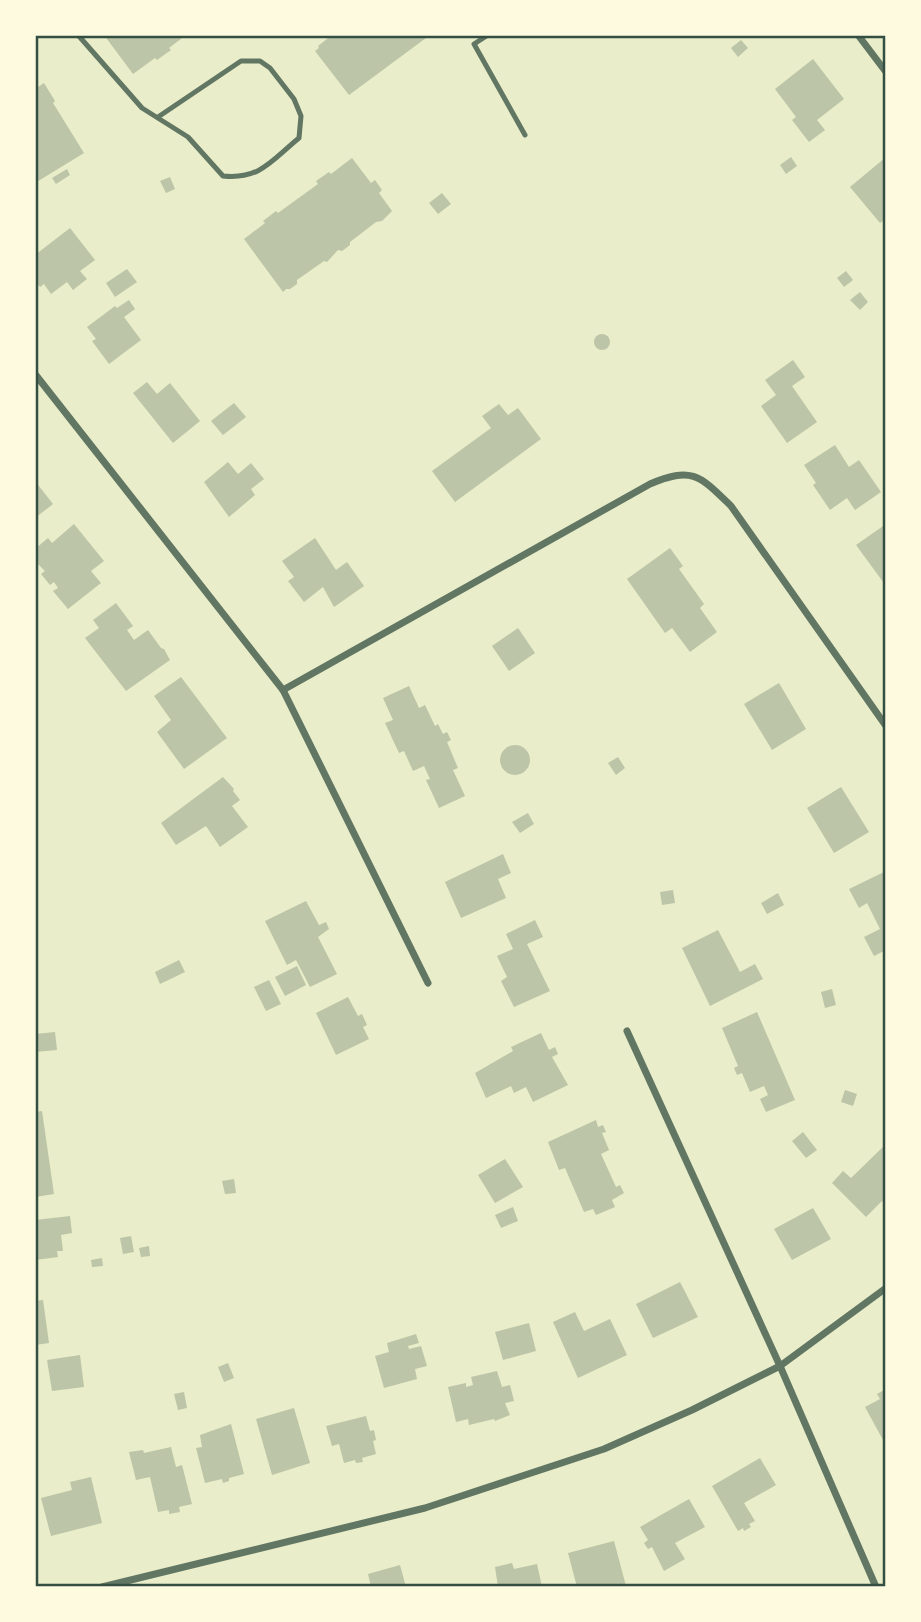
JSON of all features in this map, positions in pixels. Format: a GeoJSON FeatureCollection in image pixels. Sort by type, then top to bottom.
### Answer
{"type":"FeatureCollection","features":[{"type":"Feature","properties":{"kind":"street"},"geometry":{"type":"LineString","coordinates":[[858,35],[886,72]]}},
{"type":"Feature","properties":{"kind":"street"},"geometry":{"type":"LineString","coordinates":[[35,374],[283,690],[428,983]]}},
{"type":"Feature","properties":{"kind":"street"},"geometry":{"type":"LineString","coordinates":[[283,690],[650,484],[676,474],[704,480],[731,506],[886,726]]}},
{"type":"Feature","properties":{"kind":"street"},"geometry":{"type":"LineString","coordinates":[[627,1031],[780,1366],[876,1587]]}},
{"type":"Feature","properties":{"kind":"street"},"geometry":{"type":"LineString","coordinates":[[102,1587],[425,1508],[604,1449],[692,1410],[780,1366],[886,1288]]}},
{"type":"Feature","properties":{"kind":"lane"},"geometry":{"type":"LineString","coordinates":[[78,35],[142,108],[188,137],[223,176],[242,178],[260,171],[299,138],[301,116],[294,99],[270,68],[260,61],[241,61],[158,117]]}},
{"type":"Feature","properties":{"kind":"lane"},"geometry":{"type":"LineString","coordinates":[[488,35],[474,44],[525,135]]}},
{"type":"Feature","properties":{"kind":"building"},"geometry":{"type":"Polygon","coordinates":[[[104,35],[186,35],[169,48],[171,50],[133,74],[104,35]]]}},
{"type":"Feature","properties":{"kind":"building"},"geometry":{"type":"Polygon","coordinates":[[[332,35],[430,35],[349,95],[315,51],[332,35]]]}},
{"type":"Feature","properties":{"kind":"building"},"geometry":{"type":"Polygon","coordinates":[[[741,40],[748,48],[738,57],[731,48],[741,40]]]}},
{"type":"Feature","properties":{"kind":"building"},"geometry":{"type":"Polygon","coordinates":[[[813,59],[844,99],[817,120],[825,130],[809,142],[792,120],[796,117],[775,89],[813,59]]]}},
{"type":"Feature","properties":{"kind":"building"},"geometry":{"type":"Polygon","coordinates":[[[44,83],[55,101],[53,103],[84,153],[35,183],[35,89],[44,83]]]}},
{"type":"Feature","properties":{"kind":"building"},"geometry":{"type":"Polygon","coordinates":[[[791,157],[797,166],[786,174],[780,165],[791,157]]]}},
{"type":"Feature","properties":{"kind":"building"},"geometry":{"type":"Polygon","coordinates":[[[886,157],[886,219],[880,223],[850,187],[886,157]]]}},
{"type":"Feature","properties":{"kind":"building"},"geometry":{"type":"Polygon","coordinates":[[[352,158],[371,183],[375,180],[382,190],[379,193],[392,211],[342,251],[338,250],[327,262],[324,261],[283,292],[244,239],[276,211],[278,213],[318,184],[316,181],[329,172],[331,174],[352,158]]]}},
{"type":"Feature","properties":{"kind":"building"},"geometry":{"type":"Polygon","coordinates":[[[67,169],[70,175],[56,184],[52,178],[67,169]]]}},
{"type":"Feature","properties":{"kind":"building"},"geometry":{"type":"Polygon","coordinates":[[[170,177],[175,189],[166,193],[160,181],[170,177]]]}},
{"type":"Feature","properties":{"kind":"building"},"geometry":{"type":"Polygon","coordinates":[[[442,193],[451,204],[438,214],[429,203],[442,193]]]}},
{"type":"Feature","properties":{"kind":"building"},"geometry":{"type":"Polygon","coordinates":[[[70,228],[95,260],[80,271],[87,279],[73,290],[67,282],[51,294],[44,284],[40,287],[35,281],[35,255],[70,228]]]}},
{"type":"Feature","properties":{"kind":"building"},"geometry":{"type":"Polygon","coordinates":[[[127,269],[137,282],[115,297],[106,283],[127,269]]]}},
{"type":"Feature","properties":{"kind":"building"},"geometry":{"type":"Polygon","coordinates":[[[846,271],[853,280],[844,287],[837,278],[846,271]]]}},
{"type":"Feature","properties":{"kind":"building"},"geometry":{"type":"Polygon","coordinates":[[[860,292],[868,302],[860,310],[850,300],[860,292]]]}},
{"type":"Feature","properties":{"kind":"building"},"geometry":{"type":"Polygon","coordinates":[[[129,300],[135,309],[124,317],[141,340],[109,364],[92,341],[96,339],[87,327],[115,306],[117,308],[129,300]]]}},
{"type":"Feature","properties":{"kind":"building"},"geometry":{"type":"Polygon","coordinates":[[[599,334],[605,334],[610,342],[608,348],[599,350],[594,345],[594,339],[599,334]]]}},
{"type":"Feature","properties":{"kind":"building"},"geometry":{"type":"Polygon","coordinates":[[[793,360],[805,377],[792,386],[817,422],[787,443],[761,406],[776,395],[765,380],[793,360]]]}},
{"type":"Feature","properties":{"kind":"building"},"geometry":{"type":"Polygon","coordinates":[[[147,382],[157,394],[170,383],[200,421],[173,443],[133,393],[147,382]]]}},
{"type":"Feature","properties":{"kind":"building"},"geometry":{"type":"Polygon","coordinates":[[[234,403],[246,417],[223,435],[211,421],[234,403]]]}},
{"type":"Feature","properties":{"kind":"building"},"geometry":{"type":"Polygon","coordinates":[[[499,404],[508,415],[518,408],[541,439],[455,502],[432,471],[491,428],[482,416],[499,404]]]}},
{"type":"Feature","properties":{"kind":"building"},"geometry":{"type":"Polygon","coordinates":[[[835,445],[849,467],[859,460],[881,492],[855,510],[847,498],[830,510],[813,485],[816,483],[804,465],[835,445]]]}},
{"type":"Feature","properties":{"kind":"building"},"geometry":{"type":"Polygon","coordinates":[[[228,462],[238,474],[251,463],[264,479],[251,489],[255,495],[229,517],[204,482],[228,462]]]}},
{"type":"Feature","properties":{"kind":"building"},"geometry":{"type":"Polygon","coordinates":[[[35,481],[53,504],[35,518],[35,481]]]}},
{"type":"Feature","properties":{"kind":"building"},"geometry":{"type":"Polygon","coordinates":[[[74,524],[104,561],[91,571],[101,583],[68,609],[53,591],[58,588],[54,582],[50,585],[41,574],[45,571],[35,561],[35,549],[48,538],[52,543],[74,524]]]}},
{"type":"Feature","properties":{"kind":"building"},"geometry":{"type":"Polygon","coordinates":[[[886,524],[886,586],[856,545],[886,524]]]}},
{"type":"Feature","properties":{"kind":"building"},"geometry":{"type":"Polygon","coordinates":[[[315,538],[336,570],[347,562],[364,586],[334,607],[323,587],[304,602],[288,581],[294,577],[282,561],[315,538]]]}},
{"type":"Feature","properties":{"kind":"building"},"geometry":{"type":"Polygon","coordinates":[[[670,548],[683,566],[679,569],[704,604],[700,608],[717,632],[690,652],[672,628],[665,633],[627,579],[670,548]]]}},
{"type":"Feature","properties":{"kind":"building"},"geometry":{"type":"Polygon","coordinates":[[[116,603],[133,626],[127,630],[134,640],[148,630],[170,660],[126,691],[85,638],[99,628],[93,620],[116,603]]]}},
{"type":"Feature","properties":{"kind":"building"},"geometry":{"type":"Polygon","coordinates":[[[518,628],[535,653],[509,671],[492,646],[518,628]]]}},
{"type":"Feature","properties":{"kind":"building"},"geometry":{"type":"Polygon","coordinates":[[[181,677],[227,738],[184,769],[157,732],[171,720],[154,696],[181,677]]]}},
{"type":"Feature","properties":{"kind":"building"},"geometry":{"type":"Polygon","coordinates":[[[779,683],[806,729],[772,750],[744,704],[779,683]]]}},
{"type":"Feature","properties":{"kind":"building"},"geometry":{"type":"Polygon","coordinates":[[[409,686],[419,708],[425,705],[435,726],[438,724],[443,734],[447,732],[451,740],[447,742],[458,768],[453,770],[465,796],[439,808],[426,780],[430,779],[424,766],[413,771],[404,751],[399,753],[385,723],[393,720],[383,698],[409,686]]]}},
{"type":"Feature","properties":{"kind":"building"},"geometry":{"type":"Polygon","coordinates":[[[515,745],[525,750],[530,760],[525,770],[515,775],[505,770],[500,760],[505,750],[515,745]]]}},
{"type":"Feature","properties":{"kind":"building"},"geometry":{"type":"Polygon","coordinates":[[[618,757],[625,768],[616,775],[608,763],[618,757]]]}},
{"type":"Feature","properties":{"kind":"building"},"geometry":{"type":"Polygon","coordinates":[[[223,777],[240,800],[232,806],[248,827],[220,847],[206,826],[176,845],[161,823],[223,777]]]}},
{"type":"Feature","properties":{"kind":"building"},"geometry":{"type":"Polygon","coordinates":[[[841,787],[869,832],[834,853],[807,808],[841,787]]]}},
{"type":"Feature","properties":{"kind":"building"},"geometry":{"type":"Polygon","coordinates":[[[528,813],[534,824],[520,833],[512,822],[528,813]]]}},
{"type":"Feature","properties":{"kind":"building"},"geometry":{"type":"Polygon","coordinates":[[[503,854],[511,873],[498,879],[506,898],[461,918],[445,882],[503,854]]]}},
{"type":"Feature","properties":{"kind":"building"},"geometry":{"type":"Polygon","coordinates":[[[886,871],[886,950],[874,956],[864,937],[880,929],[867,903],[859,908],[849,889],[886,871]]]}},
{"type":"Feature","properties":{"kind":"building"},"geometry":{"type":"Polygon","coordinates":[[[673,890],[675,903],[662,905],[660,892],[673,890]]]}},
{"type":"Feature","properties":{"kind":"building"},"geometry":{"type":"Polygon","coordinates":[[[778,893],[784,905],[767,914],[761,903],[778,893]]]}},
{"type":"Feature","properties":{"kind":"building"},"geometry":{"type":"Polygon","coordinates":[[[306,901],[319,925],[326,922],[329,929],[318,937],[337,974],[310,987],[296,960],[287,965],[265,921],[306,901]]]}},
{"type":"Feature","properties":{"kind":"building"},"geometry":{"type":"Polygon","coordinates":[[[535,920],[543,937],[527,944],[550,991],[514,1007],[501,981],[507,977],[497,956],[513,949],[506,934],[535,920]]]}},
{"type":"Feature","properties":{"kind":"building"},"geometry":{"type":"Polygon","coordinates":[[[718,930],[740,972],[755,964],[763,979],[710,1006],[682,948],[718,930]]]}},
{"type":"Feature","properties":{"kind":"building"},"geometry":{"type":"Polygon","coordinates":[[[179,960],[185,972],[160,984],[155,972],[179,960]]]}},
{"type":"Feature","properties":{"kind":"building"},"geometry":{"type":"Polygon","coordinates":[[[297,966],[306,985],[285,996],[275,977],[297,966]]]}},
{"type":"Feature","properties":{"kind":"building"},"geometry":{"type":"Polygon","coordinates":[[[269,980],[281,1004],[266,1011],[254,987],[269,980]]]}},
{"type":"Feature","properties":{"kind":"building"},"geometry":{"type":"Polygon","coordinates":[[[832,989],[836,1005],[825,1008],[821,992],[832,989]]]}},
{"type":"Feature","properties":{"kind":"building"},"geometry":{"type":"Polygon","coordinates":[[[348,997],[358,1016],[362,1014],[367,1025],[363,1027],[369,1039],[336,1055],[316,1013],[348,997]]]}},
{"type":"Feature","properties":{"kind":"building"},"geometry":{"type":"Polygon","coordinates":[[[757,1012],[795,1100],[766,1112],[760,1099],[768,1095],[764,1086],[750,1092],[742,1073],[737,1075],[734,1068],[738,1066],[722,1028],[757,1012]]]}},
{"type":"Feature","properties":{"kind":"building"},"geometry":{"type":"Polygon","coordinates":[[[55,1032],[57,1050],[35,1052],[35,1034],[55,1032]]]}},
{"type":"Feature","properties":{"kind":"building"},"geometry":{"type":"Polygon","coordinates":[[[541,1033],[549,1050],[555,1047],[558,1054],[552,1057],[568,1085],[533,1102],[526,1087],[514,1093],[511,1086],[486,1098],[475,1073],[513,1051],[511,1047],[541,1033]]]}},
{"type":"Feature","properties":{"kind":"building"},"geometry":{"type":"Polygon","coordinates":[[[845,1090],[857,1094],[853,1106],[841,1102],[845,1090]]]}},
{"type":"Feature","properties":{"kind":"building"},"geometry":{"type":"Polygon","coordinates":[[[42,1111],[54,1194],[35,1197],[35,1112],[42,1111]]]}},
{"type":"Feature","properties":{"kind":"building"},"geometry":{"type":"Polygon","coordinates":[[[596,1120],[598,1127],[603,1125],[606,1132],[602,1133],[609,1150],[601,1154],[616,1187],[620,1185],[624,1193],[612,1200],[615,1207],[596,1215],[593,1209],[584,1212],[565,1168],[559,1170],[548,1142],[596,1120]]]}},
{"type":"Feature","properties":{"kind":"building"},"geometry":{"type":"Polygon","coordinates":[[[803,1132],[817,1150],[806,1158],[792,1141],[803,1132]]]}},
{"type":"Feature","properties":{"kind":"building"},"geometry":{"type":"Polygon","coordinates":[[[886,1144],[886,1206],[882,1201],[866,1217],[832,1183],[843,1171],[851,1178],[886,1144]]]}},
{"type":"Feature","properties":{"kind":"building"},"geometry":{"type":"Polygon","coordinates":[[[505,1159],[523,1187],[495,1203],[478,1175],[505,1159]]]}},
{"type":"Feature","properties":{"kind":"building"},"geometry":{"type":"Polygon","coordinates":[[[234,1179],[236,1193],[225,1194],[222,1181],[234,1179]]]}},
{"type":"Feature","properties":{"kind":"building"},"geometry":{"type":"Polygon","coordinates":[[[513,1207],[518,1221],[501,1228],[495,1215],[513,1207]]]}},
{"type":"Feature","properties":{"kind":"building"},"geometry":{"type":"Polygon","coordinates":[[[813,1208],[831,1239],[792,1260],[774,1229],[813,1208]]]}},
{"type":"Feature","properties":{"kind":"building"},"geometry":{"type":"Polygon","coordinates":[[[70,1216],[72,1233],[61,1235],[63,1251],[57,1251],[58,1257],[35,1260],[35,1220],[70,1216]]]}},
{"type":"Feature","properties":{"kind":"building"},"geometry":{"type":"Polygon","coordinates":[[[131,1236],[134,1252],[123,1254],[120,1238],[131,1236]]]}},
{"type":"Feature","properties":{"kind":"building"},"geometry":{"type":"Polygon","coordinates":[[[149,1246],[150,1256],[141,1257],[139,1248],[149,1246]]]}},
{"type":"Feature","properties":{"kind":"building"},"geometry":{"type":"Polygon","coordinates":[[[102,1258],[103,1266],[92,1267],[91,1260],[102,1258]]]}},
{"type":"Feature","properties":{"kind":"building"},"geometry":{"type":"Polygon","coordinates":[[[680,1282],[698,1317],[653,1338],[636,1304],[680,1282]]]}},
{"type":"Feature","properties":{"kind":"building"},"geometry":{"type":"Polygon","coordinates":[[[43,1300],[49,1343],[35,1345],[35,1301],[43,1300]]]}},
{"type":"Feature","properties":{"kind":"building"},"geometry":{"type":"Polygon","coordinates":[[[575,1312],[584,1331],[610,1319],[627,1355],[578,1378],[553,1322],[575,1312]]]}},
{"type":"Feature","properties":{"kind":"building"},"geometry":{"type":"Polygon","coordinates":[[[529,1323],[536,1351],[503,1360],[495,1332],[529,1323]]]}},
{"type":"Feature","properties":{"kind":"building"},"geometry":{"type":"Polygon","coordinates":[[[416,1334],[419,1343],[408,1346],[409,1349],[421,1346],[427,1366],[415,1369],[417,1379],[384,1388],[375,1356],[389,1352],[387,1343],[416,1334]]]}},
{"type":"Feature","properties":{"kind":"building"},"geometry":{"type":"Polygon","coordinates":[[[80,1355],[84,1387],[52,1391],[47,1360],[80,1355]]]}},
{"type":"Feature","properties":{"kind":"building"},"geometry":{"type":"Polygon","coordinates":[[[228,1363],[234,1378],[224,1382],[218,1367],[228,1363]]]}},
{"type":"Feature","properties":{"kind":"building"},"geometry":{"type":"Polygon","coordinates":[[[497,1371],[502,1387],[510,1385],[514,1401],[505,1403],[510,1415],[495,1421],[494,1419],[469,1425],[468,1419],[456,1422],[448,1387],[466,1383],[466,1387],[473,1385],[471,1377],[497,1371]]]}},
{"type":"Feature","properties":{"kind":"building"},"geometry":{"type":"Polygon","coordinates":[[[886,1389],[886,1438],[883,1440],[865,1407],[880,1399],[877,1394],[886,1389]]]}},
{"type":"Feature","properties":{"kind":"building"},"geometry":{"type":"Polygon","coordinates":[[[184,1392],[187,1408],[178,1410],[174,1394],[184,1392]]]}},
{"type":"Feature","properties":{"kind":"building"},"geometry":{"type":"Polygon","coordinates":[[[294,1408],[310,1463],[272,1475],[256,1419],[294,1408]]]}},
{"type":"Feature","properties":{"kind":"building"},"geometry":{"type":"Polygon","coordinates":[[[366,1416],[370,1431],[374,1430],[376,1454],[362,1458],[363,1462],[356,1463],[355,1460],[344,1463],[339,1444],[332,1446],[326,1426],[366,1416]]]}},
{"type":"Feature","properties":{"kind":"building"},"geometry":{"type":"Polygon","coordinates":[[[231,1424],[244,1474],[229,1478],[229,1481],[223,1483],[222,1479],[205,1483],[196,1448],[202,1447],[200,1435],[231,1424]]]}},
{"type":"Feature","properties":{"kind":"building"},"geometry":{"type":"Polygon","coordinates":[[[171,1447],[176,1467],[182,1465],[192,1504],[179,1507],[180,1512],[169,1514],[169,1510],[158,1512],[150,1477],[136,1480],[129,1452],[143,1450],[144,1453],[171,1447]]]}},
{"type":"Feature","properties":{"kind":"building"},"geometry":{"type":"Polygon","coordinates":[[[760,1458],[776,1485],[744,1503],[755,1521],[749,1524],[751,1527],[738,1531],[712,1486],[760,1458]]]}},
{"type":"Feature","properties":{"kind":"building"},"geometry":{"type":"Polygon","coordinates":[[[91,1477],[102,1523],[51,1536],[41,1498],[72,1490],[70,1482],[91,1477]]]}},
{"type":"Feature","properties":{"kind":"building"},"geometry":{"type":"Polygon","coordinates":[[[689,1499],[705,1527],[675,1543],[685,1559],[664,1571],[652,1547],[648,1549],[644,1543],[648,1540],[640,1527],[689,1499]]]}},
{"type":"Feature","properties":{"kind":"building"},"geometry":{"type":"Polygon","coordinates":[[[614,1541],[626,1586],[577,1587],[568,1553],[614,1541]]]}},
{"type":"Feature","properties":{"kind":"building"},"geometry":{"type":"Polygon","coordinates":[[[512,1563],[514,1569],[537,1564],[542,1587],[498,1587],[495,1567],[512,1563]]]}},
{"type":"Feature","properties":{"kind":"building"},"geometry":{"type":"Polygon","coordinates":[[[400,1565],[406,1587],[371,1587],[368,1574],[400,1565]]]}}]}
